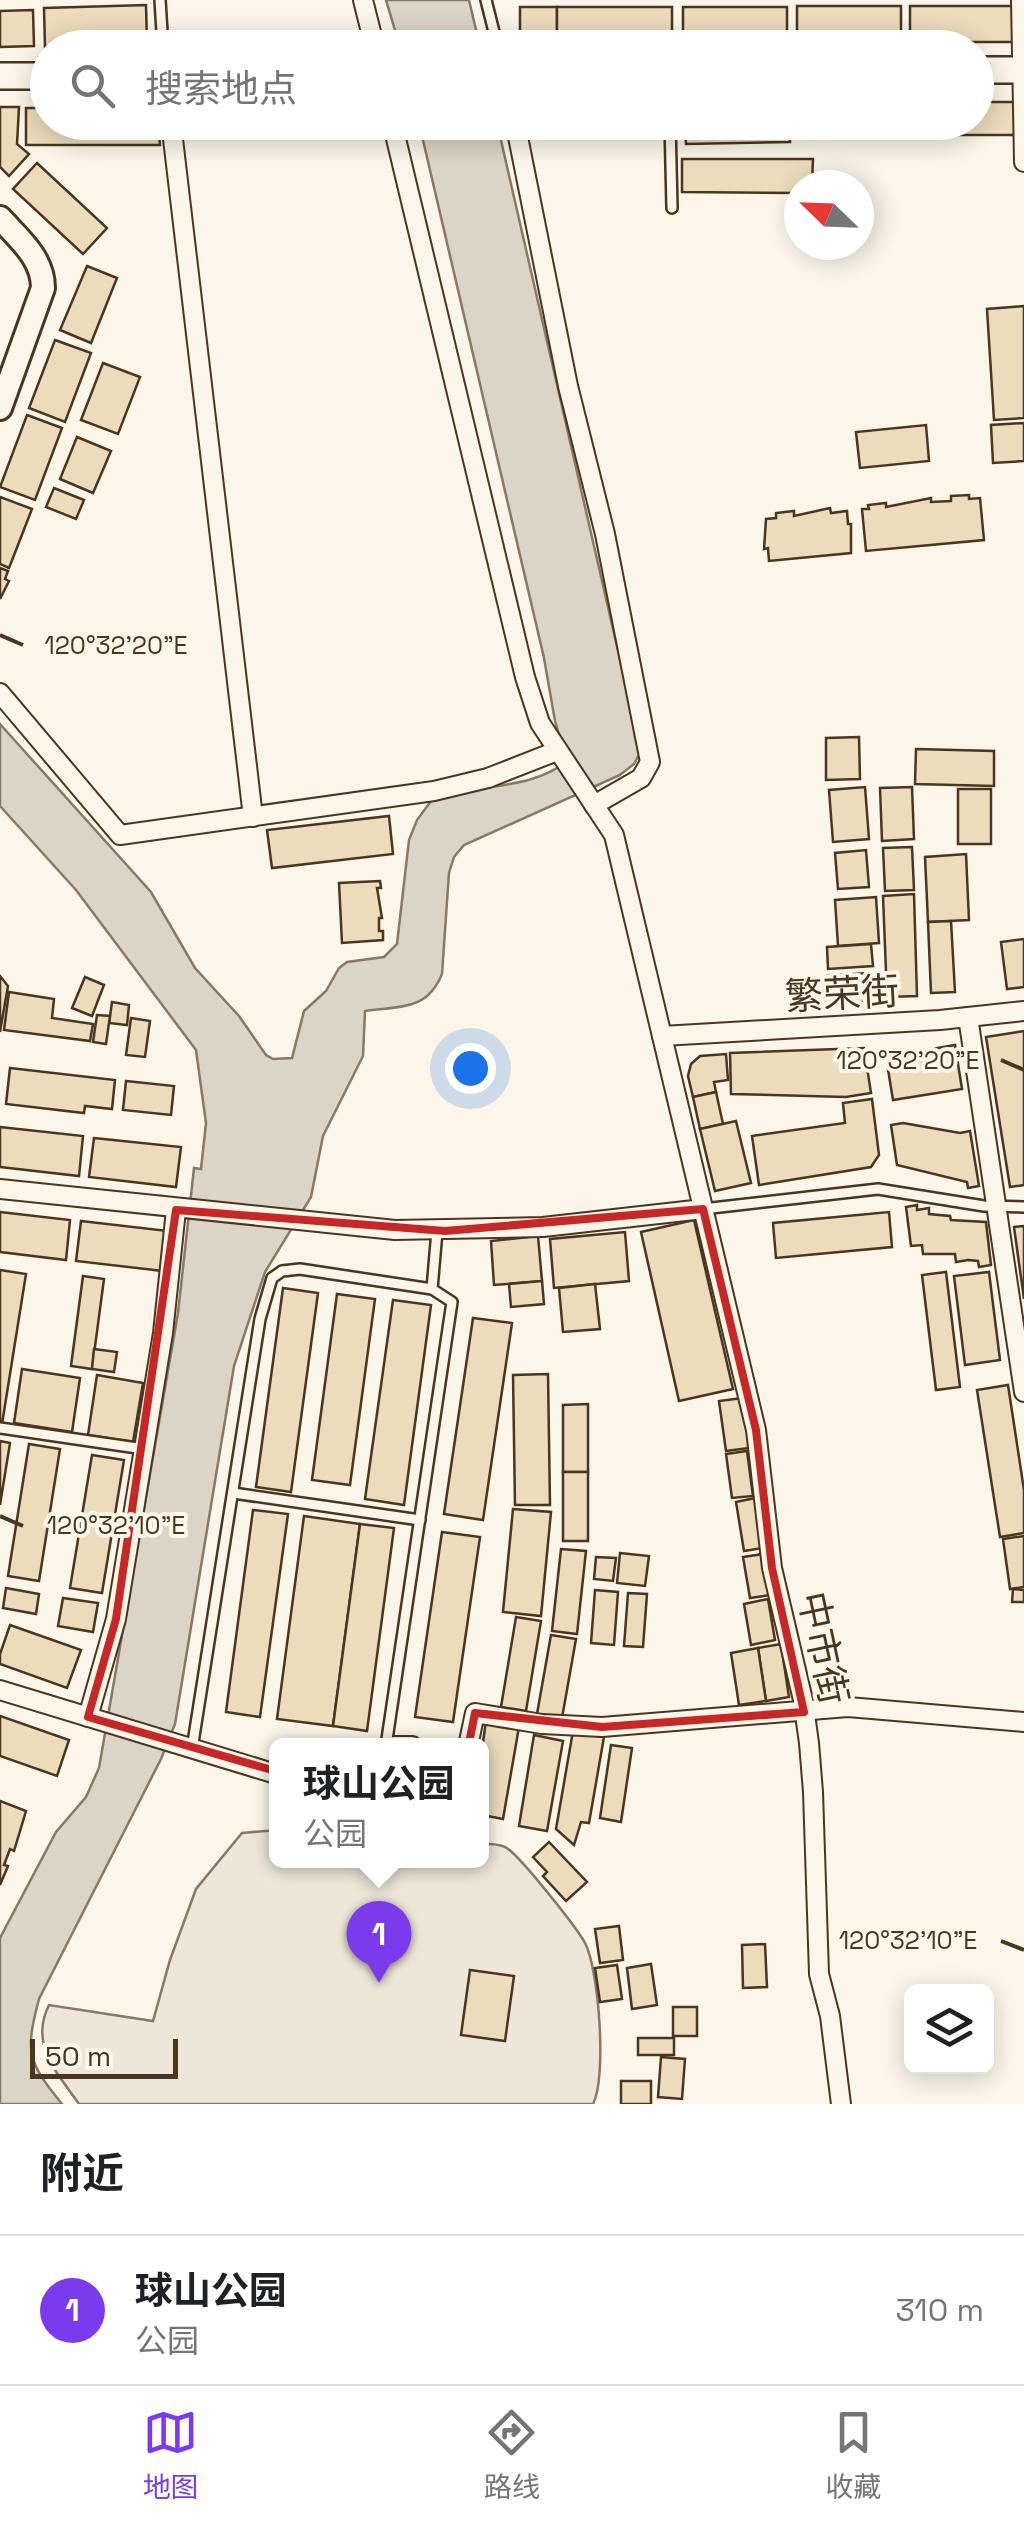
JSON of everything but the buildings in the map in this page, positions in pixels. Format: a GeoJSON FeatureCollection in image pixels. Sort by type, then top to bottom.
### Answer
{"type":"FeatureCollection","features":[{"type":"Feature","properties":{"kind":"main road"},"geometry":{"type":"LineString","coordinates":[[994,70],[1022,70]]}},
{"type":"Feature","properties":{"kind":"main road"},"geometry":{"type":"LineString","coordinates":[[0,76],[30,76]]}},
{"type":"Feature","properties":{"kind":"street"},"geometry":{"type":"LineString","coordinates":[[363,0],[370,30]]}},
{"type":"Feature","properties":{"kind":"street"},"geometry":{"type":"LineString","coordinates":[[1021,0],[1024,162]]}},
{"type":"Feature","properties":{"kind":"street"},"geometry":{"type":"LineString","coordinates":[[173,140],[253,817]]}},
{"type":"Feature","properties":{"kind":"street","name":"中市街"},"geometry":{"type":"LineString","coordinates":[[396,140],[525,677],[540,723],[614,834],[756,1430],[772,1568],[804,1712],[814,1792],[819,1974],[830,2016],[841,2104]]}},
{"type":"Feature","properties":{"kind":"street"},"geometry":{"type":"LineString","coordinates":[[519,140],[568,386],[605,534],[650,762],[640,778],[592,802]]}},
{"type":"Feature","properties":{"kind":"street"},"geometry":{"type":"LineString","coordinates":[[0,218],[34,255],[41,268],[43,288],[0,408]]}},
{"type":"Feature","properties":{"kind":"street"},"geometry":{"type":"LineString","coordinates":[[0,693],[120,835],[434,792],[559,755]]}},
{"type":"Feature","properties":{"kind":"street","name":"繁荣街"},"geometry":{"type":"LineString","coordinates":[[662,1036],[1024,1010]]}},
{"type":"Feature","properties":{"kind":"street"},"geometry":{"type":"LineString","coordinates":[[968,1017],[1024,1392]]}},
{"type":"Feature","properties":{"kind":"street"},"geometry":{"type":"LineString","coordinates":[[0,1190],[315,1224],[437,1230],[543,1226],[703,1210]]}},
{"type":"Feature","properties":{"kind":"street"},"geometry":{"type":"LineString","coordinates":[[95,1719],[116,1620],[179,1210]]}},
{"type":"Feature","properties":{"kind":"street"},"geometry":{"type":"LineString","coordinates":[[0,1690],[269,1772]]}},
{"type":"Feature","properties":{"kind":"street"},"geometry":{"type":"LineString","coordinates":[[470,1738],[475,1712],[542,1724],[602,1727],[848,1707],[1024,1722]]}},
{"type":"Feature","properties":{"kind":"lane"},"geometry":{"type":"LineString","coordinates":[[160,0],[162,30]]}},
{"type":"Feature","properties":{"kind":"lane"},"geometry":{"type":"LineString","coordinates":[[486,0],[494,30]]}},
{"type":"Feature","properties":{"kind":"lane"},"geometry":{"type":"LineString","coordinates":[[670,140],[672,208]]}},
{"type":"Feature","properties":{"kind":"lane"},"geometry":{"type":"LineString","coordinates":[[703,1210],[878,1189],[1024,1207]]}},
{"type":"Feature","properties":{"kind":"lane"},"geometry":{"type":"LineString","coordinates":[[432,1289],[437,1230]]}},
{"type":"Feature","properties":{"kind":"lane"},"geometry":{"type":"LineString","coordinates":[[183,1746],[233,1492],[260,1319],[275,1274],[300,1269],[432,1289],[452,1302],[391,1738]]}},
{"type":"Feature","properties":{"kind":"lane"},"geometry":{"type":"LineString","coordinates":[[0,1428],[144,1449]]}},
{"type":"Feature","properties":{"kind":"lane"},"geometry":{"type":"LineString","coordinates":[[233,1492],[420,1520]]}},
{"type":"Feature","properties":{"kind":"highlighted area"},"geometry":{"type":"Polygon","coordinates":[[[703,1209],[756,1430],[772,1568],[804,1712],[602,1727],[475,1713],[467,1753],[399,1744],[289,1775],[88,1717],[116,1619],[176,1210],[445,1231],[703,1209]]]}},
{"type":"Feature","properties":{"kind":"shaded area"},"geometry":{"type":"Polygon","coordinates":[[[386,0],[469,0],[476,30],[395,30],[386,0]]]}},
{"type":"Feature","properties":{"kind":"shaded area"},"geometry":{"type":"Polygon","coordinates":[[[423,140],[501,140],[641,751],[634,764],[620,775],[464,845],[454,857],[449,873],[442,974],[436,986],[420,1001],[365,1011],[363,1056],[323,1136],[311,1197],[265,1272],[234,1366],[175,1724],[39,1999],[32,2055],[62,2104],[0,2104],[0,1938],[56,1832],[86,1797],[99,1768],[178,1313],[194,1168],[201,1169],[206,1123],[196,1050],[76,890],[0,806],[0,724],[151,892],[195,968],[239,1016],[266,1055],[273,1059],[292,1058],[304,1011],[326,991],[339,968],[347,962],[384,957],[397,944],[409,840],[431,801],[536,778],[567,761],[423,140]]]}},
{"type":"Feature","properties":{"kind":"shaded area"},"geometry":{"type":"Polygon","coordinates":[[[269,1831],[269,1868],[489,1868],[489,1844],[512,1852],[571,1923],[590,1956],[600,2048],[593,2104],[79,2104],[48,2058],[44,2045],[42,2033],[49,2005],[153,2021],[196,1889],[242,1833],[269,1831]]]}},
{"type":"Feature","properties":{"kind":"place","name":"球山公园"},"geometry":{"type":"Point","coordinates":[379,1983]}}]}
